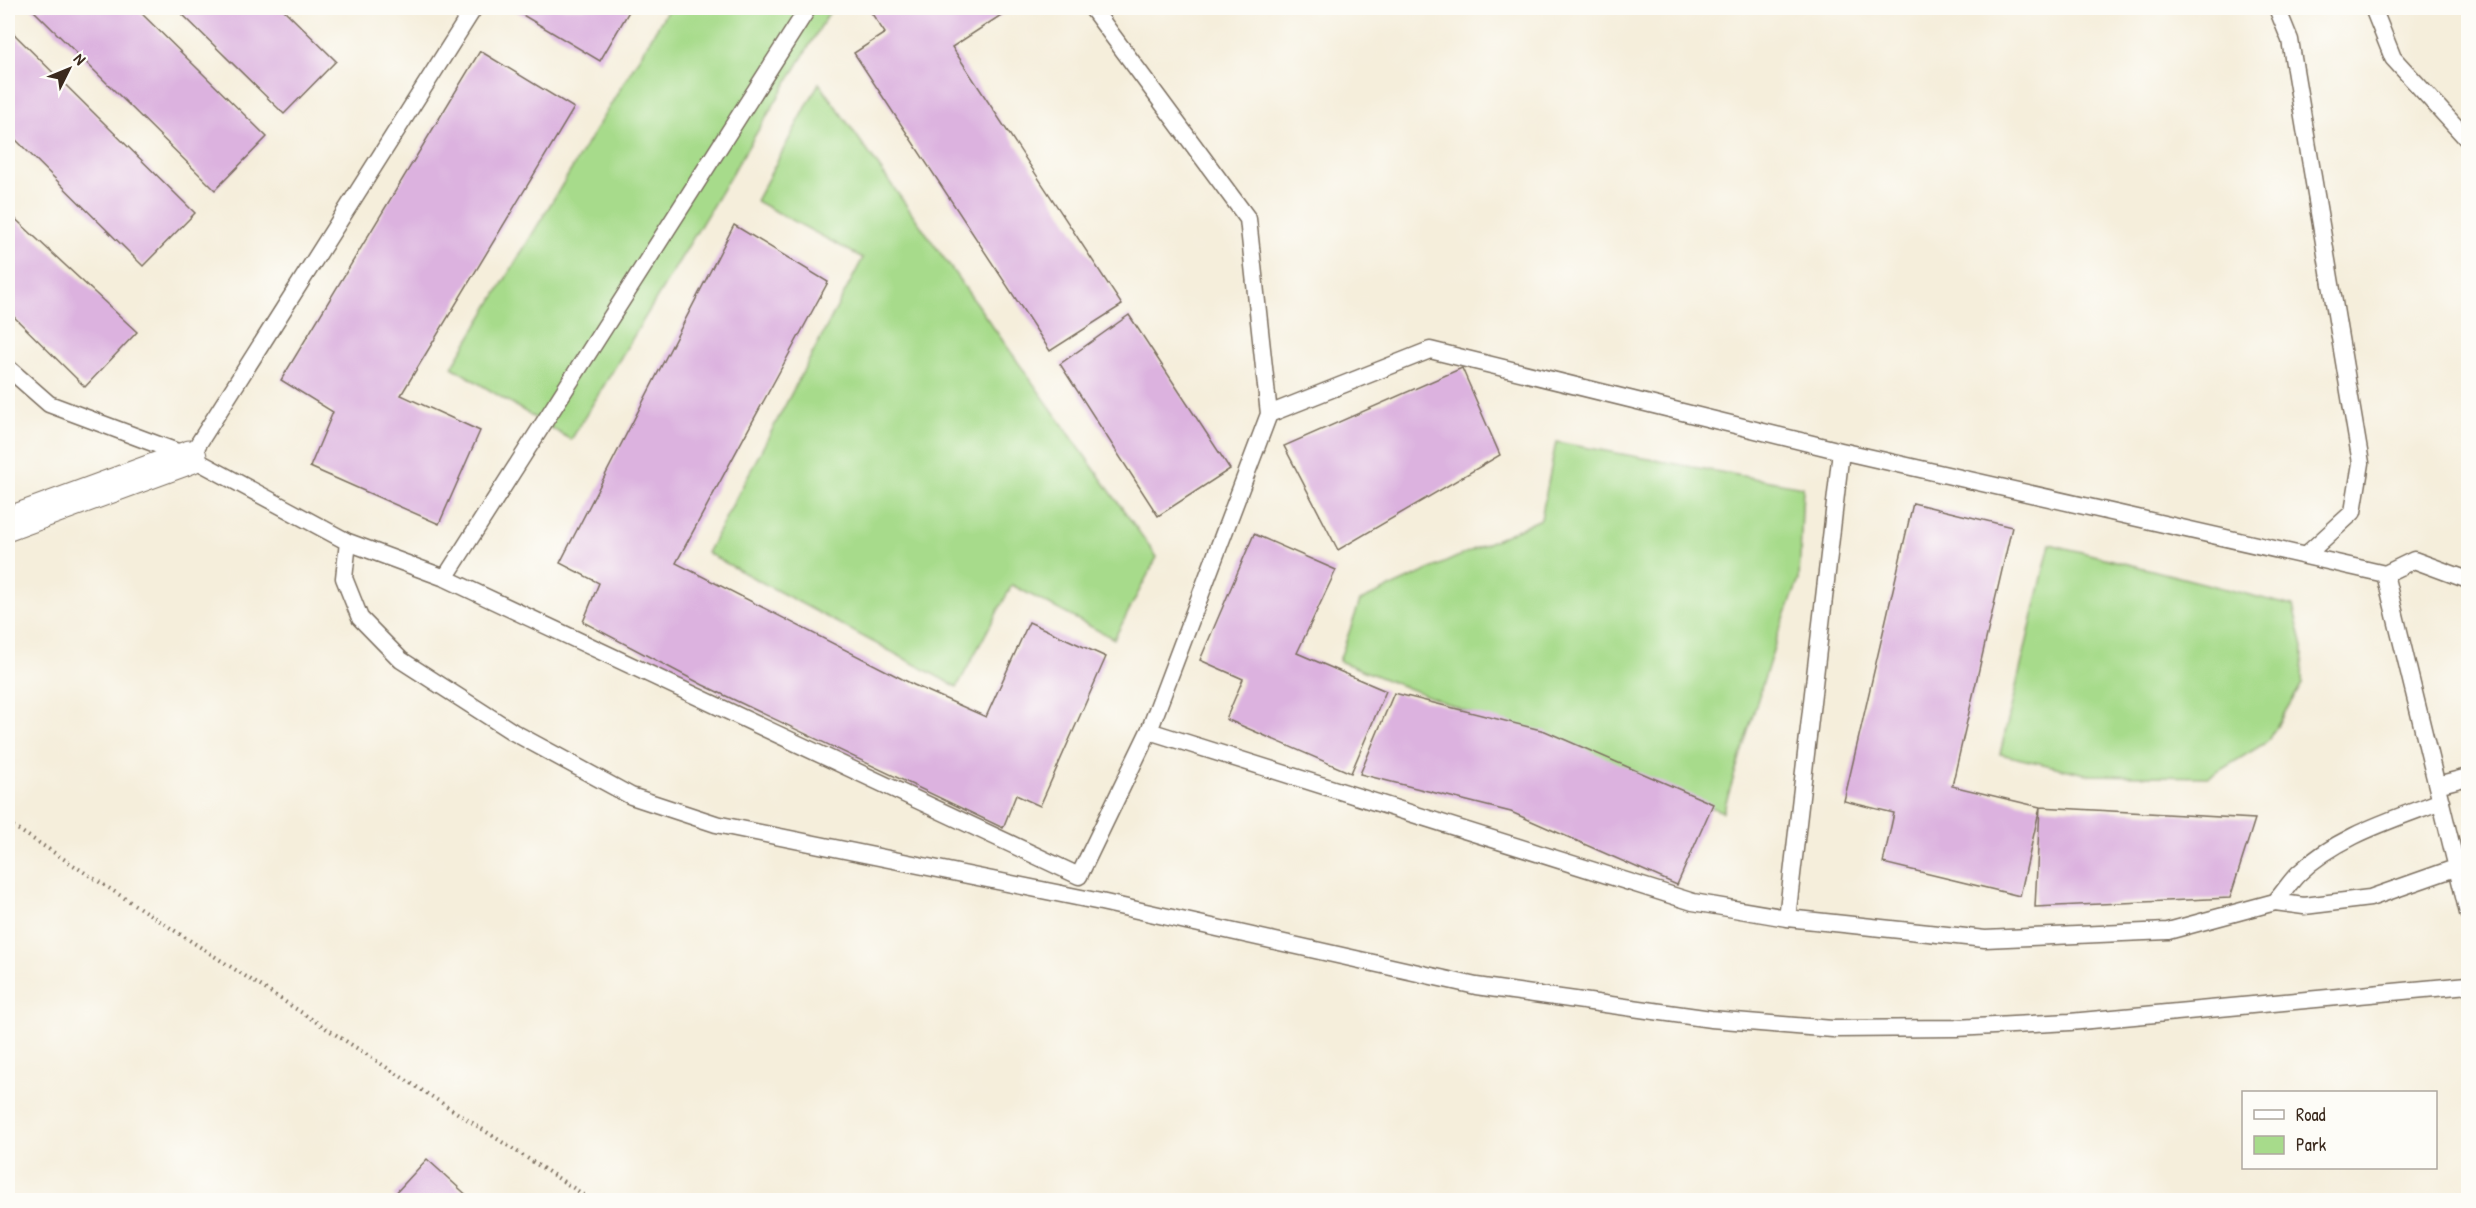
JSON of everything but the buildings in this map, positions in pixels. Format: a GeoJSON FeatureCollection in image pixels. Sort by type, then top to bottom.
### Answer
{"type":"FeatureCollection","features":[{"type":"Feature","properties":{"kind":"street"},"geometry":{"type":"LineString","coordinates":[[8,524],[190,457]]}},
{"type":"Feature","properties":{"kind":"lane"},"geometry":{"type":"LineString","coordinates":[[190,457],[474,8]]}},
{"type":"Feature","properties":{"kind":"lane"},"geometry":{"type":"LineString","coordinates":[[445,578],[808,8]]}},
{"type":"Feature","properties":{"kind":"lane"},"geometry":{"type":"LineString","coordinates":[[8,368],[49,404],[190,457],[348,542],[445,578],[1079,876],[1149,731],[1269,414],[1248,219],[1092,8]]}},
{"type":"Feature","properties":{"kind":"lane"},"geometry":{"type":"LineString","coordinates":[[2277,8],[2290,40],[2361,463],[2353,512],[2306,555]]}},
{"type":"Feature","properties":{"kind":"lane"},"geometry":{"type":"LineString","coordinates":[[2373,8],[2393,58],[2469,140]]}},
{"type":"Feature","properties":{"kind":"lane"},"geometry":{"type":"LineString","coordinates":[[1269,414],[1430,350],[1841,452],[2385,574],[2414,560],[2469,580]]}},
{"type":"Feature","properties":{"kind":"lane"},"geometry":{"type":"LineString","coordinates":[[1787,918],[1841,452]]}},
{"type":"Feature","properties":{"kind":"lane"},"geometry":{"type":"LineString","coordinates":[[348,542],[344,578],[360,618],[401,660],[513,732],[632,796],[716,824],[1090,900],[1476,986],[1710,1020],[1833,1029],[1956,1028],[2070,1022],[2469,985]]}},
{"type":"Feature","properties":{"kind":"lane"},"geometry":{"type":"LineString","coordinates":[[2385,574],[2439,793],[2466,890],[2469,913]]}},
{"type":"Feature","properties":{"kind":"lane"},"geometry":{"type":"LineString","coordinates":[[1149,731],[1693,902],[1787,918],[1985,939],[2168,931],[2275,902],[2304,906],[2370,898],[2458,867]]}},
{"type":"Feature","properties":{"kind":"lane"},"geometry":{"type":"LineString","coordinates":[[2275,902],[2299,873],[2344,841],[2469,777]]}},
{"type":"Feature","properties":{"kind":"path"},"geometry":{"type":"LineString","coordinates":[[8,823],[592,1200]]}},
{"type":"Feature","properties":{"kind":"green space"},"geometry":{"type":"Polygon","coordinates":[[[669,8],[832,8],[571,440],[452,367],[669,8]]]}},
{"type":"Feature","properties":{"kind":"green space"},"geometry":{"type":"Polygon","coordinates":[[[819,83],[1157,557],[1114,639],[1012,585],[957,687],[707,553],[863,258],[756,201],[819,83]]]}},
{"type":"Feature","properties":{"kind":"green space"},"geometry":{"type":"Polygon","coordinates":[[[1556,442],[1803,487],[1799,580],[1779,631],[1723,812],[1339,661],[1360,601],[1541,519],[1556,442]]]}},
{"type":"Feature","properties":{"kind":"green space"},"geometry":{"type":"Polygon","coordinates":[[[2050,544],[2293,606],[2303,647],[2302,684],[2267,742],[2209,777],[2090,775],[2000,754],[2050,544]]]}}]}
